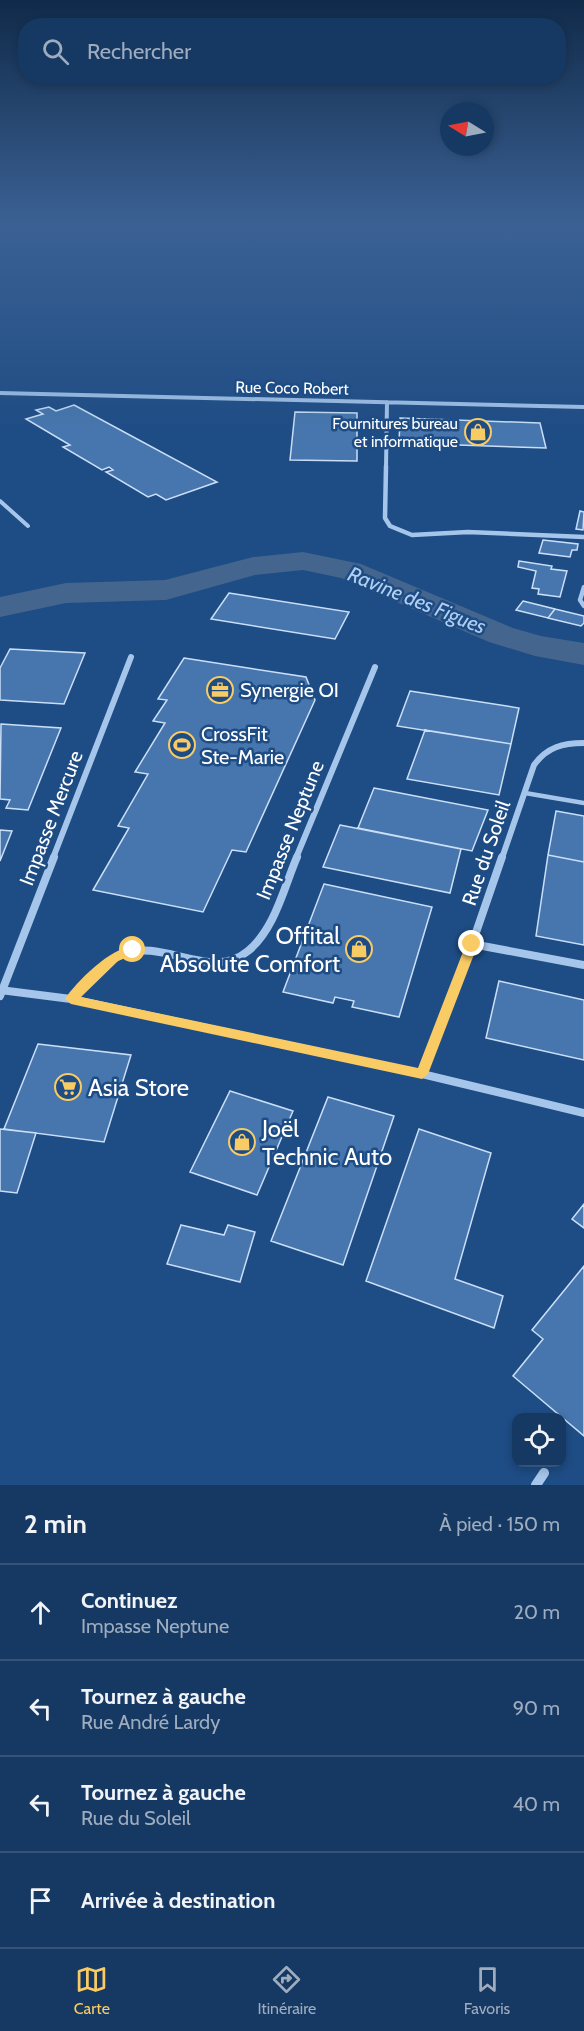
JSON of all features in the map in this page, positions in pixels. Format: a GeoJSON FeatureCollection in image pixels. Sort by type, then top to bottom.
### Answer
{"type":"FeatureCollection","features":[{"type":"Feature","properties":{"kind":"street","name":"Rue Coco Robert"},"geometry":{"type":"LineString","coordinates":[[0,393],[584,407]]}},
{"type":"Feature","properties":{"kind":"street"},"geometry":{"type":"LineString","coordinates":[[387,402],[385,518],[390,526],[412,535],[426,536],[468,532],[584,537]]}},
{"type":"Feature","properties":{"kind":"street"},"geometry":{"type":"LineString","coordinates":[[584,587],[580,600],[584,606]]}},
{"type":"Feature","properties":{"kind":"street","name":"Impasse Mercure"},"geometry":{"type":"LineString","coordinates":[[1,992],[131,657]]}},
{"type":"Feature","properties":{"kind":"street","name":"Impasse Neptune"},"geometry":{"type":"LineString","coordinates":[[71,999],[114,958],[133,950],[153,951],[205,962],[228,960],[247,952],[268,926],[375,667]]}},
{"type":"Feature","properties":{"kind":"street","name":"Rue du Soleil"},"geometry":{"type":"LineString","coordinates":[[422,1074],[472,944],[534,765],[541,754],[554,745],[584,742]]}},
{"type":"Feature","properties":{"kind":"street"},"geometry":{"type":"LineString","coordinates":[[472,944],[584,965]]}},
{"type":"Feature","properties":{"kind":"street"},"geometry":{"type":"LineString","coordinates":[[1,992],[71,999],[422,1074],[584,1113]]}},
{"type":"Feature","properties":{"kind":"street"},"geometry":{"type":"LineString","coordinates":[[536,1485],[544,1473]]}},
{"type":"Feature","properties":{"kind":"lane"},"geometry":{"type":"LineString","coordinates":[[0,501],[28,526]]}},
{"type":"Feature","properties":{"kind":"lane"},"geometry":{"type":"LineString","coordinates":[[525,793],[584,803]]}},
{"type":"Feature","properties":{"kind":"building"},"geometry":{"type":"Polygon","coordinates":[[[74,405],[217,482],[166,500],[156,494],[148,497],[106,472],[113,470],[109,467],[102,470],[63,447],[70,445],[26,419],[43,414],[36,410],[49,407],[56,411],[74,405]]]}},
{"type":"Feature","properties":{"kind":"building"},"geometry":{"type":"Polygon","coordinates":[[[295,412],[357,413],[357,461],[290,460],[295,412]]]}},
{"type":"Feature","properties":{"kind":"building"},"geometry":{"type":"Polygon","coordinates":[[[400,418],[540,423],[546,448],[399,443],[400,418]]]}},
{"type":"Feature","properties":{"kind":"building"},"geometry":{"type":"Polygon","coordinates":[[[580,511],[584,512],[583,530],[576,529],[580,511]]]}},
{"type":"Feature","properties":{"kind":"building"},"geometry":{"type":"Polygon","coordinates":[[[543,540],[578,544],[577,550],[572,550],[570,557],[539,553],[543,540]]]}},
{"type":"Feature","properties":{"kind":"building"},"geometry":{"type":"Polygon","coordinates":[[[519,561],[552,566],[551,569],[567,571],[560,597],[538,594],[539,589],[532,588],[536,571],[518,567],[519,561]]]}},
{"type":"Feature","properties":{"kind":"building"},"geometry":{"type":"Polygon","coordinates":[[[229,593],[349,612],[335,639],[211,619],[229,593]]]}},
{"type":"Feature","properties":{"kind":"building"},"geometry":{"type":"Polygon","coordinates":[[[523,601],[555,609],[548,618],[516,610],[523,601]]]}},
{"type":"Feature","properties":{"kind":"building"},"geometry":{"type":"Polygon","coordinates":[[[555,609],[584,616],[584,623],[581,626],[548,618],[555,609]]]}},
{"type":"Feature","properties":{"kind":"building"},"geometry":{"type":"Polygon","coordinates":[[[10,649],[85,653],[64,704],[0,700],[0,668],[10,649]]]}},
{"type":"Feature","properties":{"kind":"building"},"geometry":{"type":"Polygon","coordinates":[[[184,658],[306,677],[315,700],[246,852],[232,850],[203,912],[93,890],[129,828],[118,826],[148,774],[135,772],[165,723],[153,721],[167,700],[158,699],[184,658]]]}},
{"type":"Feature","properties":{"kind":"building"},"geometry":{"type":"Polygon","coordinates":[[[410,691],[519,708],[511,744],[397,726],[410,691]]]}},
{"type":"Feature","properties":{"kind":"building"},"geometry":{"type":"Polygon","coordinates":[[[1,724],[61,728],[28,810],[6,808],[10,800],[0,799],[1,724]]]}},
{"type":"Feature","properties":{"kind":"building"},"geometry":{"type":"Polygon","coordinates":[[[425,730],[511,744],[499,795],[407,779],[425,730]]]}},
{"type":"Feature","properties":{"kind":"building"},"geometry":{"type":"Polygon","coordinates":[[[374,788],[488,810],[472,851],[358,828],[374,788]]]}},
{"type":"Feature","properties":{"kind":"building"},"geometry":{"type":"Polygon","coordinates":[[[556,811],[584,816],[584,862],[548,855],[556,811]]]}},
{"type":"Feature","properties":{"kind":"building"},"geometry":{"type":"Polygon","coordinates":[[[340,825],[461,849],[450,893],[323,867],[340,825]]]}},
{"type":"Feature","properties":{"kind":"building"},"geometry":{"type":"Polygon","coordinates":[[[0,830],[12,831],[0,861],[0,830]]]}},
{"type":"Feature","properties":{"kind":"building"},"geometry":{"type":"Polygon","coordinates":[[[548,855],[584,862],[584,945],[536,936],[548,855]]]}},
{"type":"Feature","properties":{"kind":"building","name":"Offital Absolute Comfort"},"geometry":{"type":"Polygon","coordinates":[[[324,884],[432,907],[399,1017],[352,1007],[354,1001],[335,997],[333,1003],[283,992],[324,884]]]}},
{"type":"Feature","properties":{"kind":"building"},"geometry":{"type":"Polygon","coordinates":[[[499,981],[584,1000],[584,1060],[486,1038],[499,981]]]}},
{"type":"Feature","properties":{"kind":"building"},"geometry":{"type":"Polygon","coordinates":[[[38,1044],[131,1055],[104,1142],[4,1129],[38,1044]]]}},
{"type":"Feature","properties":{"kind":"building","name":"Joël Technic Auto"},"geometry":{"type":"Polygon","coordinates":[[[230,1091],[293,1111],[257,1195],[190,1172],[230,1091]]]}},
{"type":"Feature","properties":{"kind":"building"},"geometry":{"type":"Polygon","coordinates":[[[328,1097],[394,1116],[343,1265],[271,1241],[328,1097]]]}},
{"type":"Feature","properties":{"kind":"building"},"geometry":{"type":"Polygon","coordinates":[[[0,1129],[36,1133],[17,1193],[0,1191],[0,1129]]]}},
{"type":"Feature","properties":{"kind":"building"},"geometry":{"type":"Polygon","coordinates":[[[419,1129],[491,1153],[455,1279],[503,1296],[494,1328],[366,1281],[419,1129]]]}},
{"type":"Feature","properties":{"kind":"building"},"geometry":{"type":"Polygon","coordinates":[[[584,1204],[584,1228],[572,1219],[584,1204]]]}},
{"type":"Feature","properties":{"kind":"building"},"geometry":{"type":"Polygon","coordinates":[[[181,1225],[224,1235],[228,1225],[255,1232],[240,1282],[167,1264],[181,1225]]]}},
{"type":"Feature","properties":{"kind":"building"},"geometry":{"type":"Polygon","coordinates":[[[584,1266],[584,1436],[566,1421],[566,1413],[557,1413],[513,1376],[543,1339],[532,1330],[584,1266]]]}},
{"type":"Feature","properties":{"kind":"waterway","name":"Ravine des Figues"},"geometry":{"type":"LineString","coordinates":[[0,607],[66,593],[166,590],[253,566],[303,561],[350,571],[501,635],[535,646],[584,654]]}},
{"type":"Feature","properties":{"kind":"place","name":"Fournitures bureau et informatique"},"geometry":{"type":"Point","coordinates":[478,432]}},
{"type":"Feature","properties":{"kind":"place","name":"Synergie OI"},"geometry":{"type":"Point","coordinates":[220,690]}},
{"type":"Feature","properties":{"kind":"place","name":"CrossFit Ste-Marie"},"geometry":{"type":"Point","coordinates":[182,745]}},
{"type":"Feature","properties":{"kind":"place","name":"Offital Absolute Comfort"},"geometry":{"type":"Point","coordinates":[359,949]}},
{"type":"Feature","properties":{"kind":"place","name":"Asia Store"},"geometry":{"type":"Point","coordinates":[68,1087]}},
{"type":"Feature","properties":{"kind":"place","name":"Joël Technic Auto"},"geometry":{"type":"Point","coordinates":[242,1142]}},
{"type":"Feature","properties":{"kind":"route"},"geometry":{"type":"LineString","coordinates":[[133,950],[114,958],[71,999],[422,1074],[472,944]]}}]}
